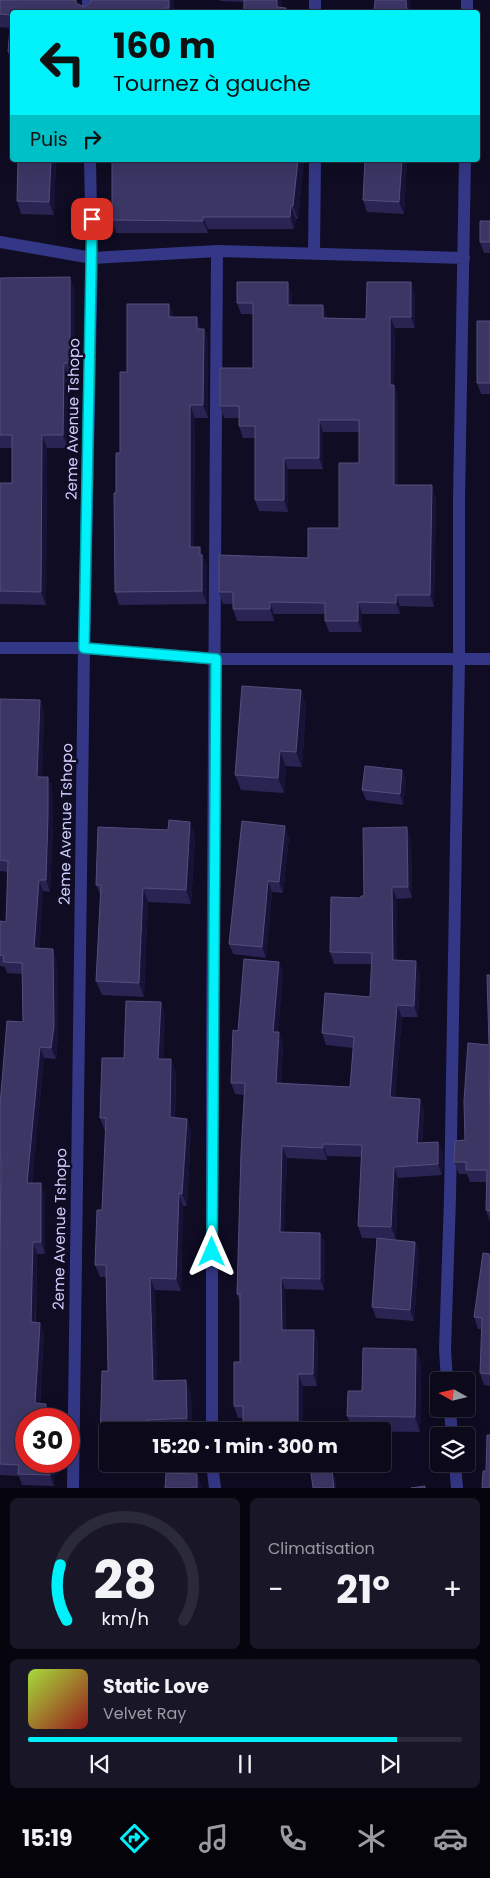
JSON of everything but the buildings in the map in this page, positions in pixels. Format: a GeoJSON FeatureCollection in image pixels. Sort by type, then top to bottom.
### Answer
{"type":"FeatureCollection","features":[{"type":"Feature","properties":{"kind":"street","name":"2eme Avenue Tshopo"},"geometry":{"type":"LineString","coordinates":[[73,1488],[84,648],[92,258],[90,162]]}},
{"type":"Feature","properties":{"kind":"street"},"geometry":{"type":"LineString","coordinates":[[314,162],[314,254]]}},
{"type":"Feature","properties":{"kind":"street"},"geometry":{"type":"LineString","coordinates":[[446,1372],[445,1349],[450,1198],[465,162]]}},
{"type":"Feature","properties":{"kind":"street"},"geometry":{"type":"LineString","coordinates":[[0,242],[92,258],[218,252],[464,258]]}},
{"type":"Feature","properties":{"kind":"street"},"geometry":{"type":"LineString","coordinates":[[212,1422],[212,1064],[218,252]]}},
{"type":"Feature","properties":{"kind":"street"},"geometry":{"type":"LineString","coordinates":[[0,648],[84,648],[216,659],[490,659]]}},
{"type":"Feature","properties":{"kind":"street"},"geometry":{"type":"LineString","coordinates":[[213,1472],[214,1488]]}},
{"type":"Feature","properties":{"kind":"street"},"geometry":{"type":"LineString","coordinates":[[456,1472],[457,1488]]}},
{"type":"Feature","properties":{"kind":"route"},"geometry":{"type":"LineString","coordinates":[[92,219],[84,648],[216,659],[212,1014],[212,1252]]}}]}
